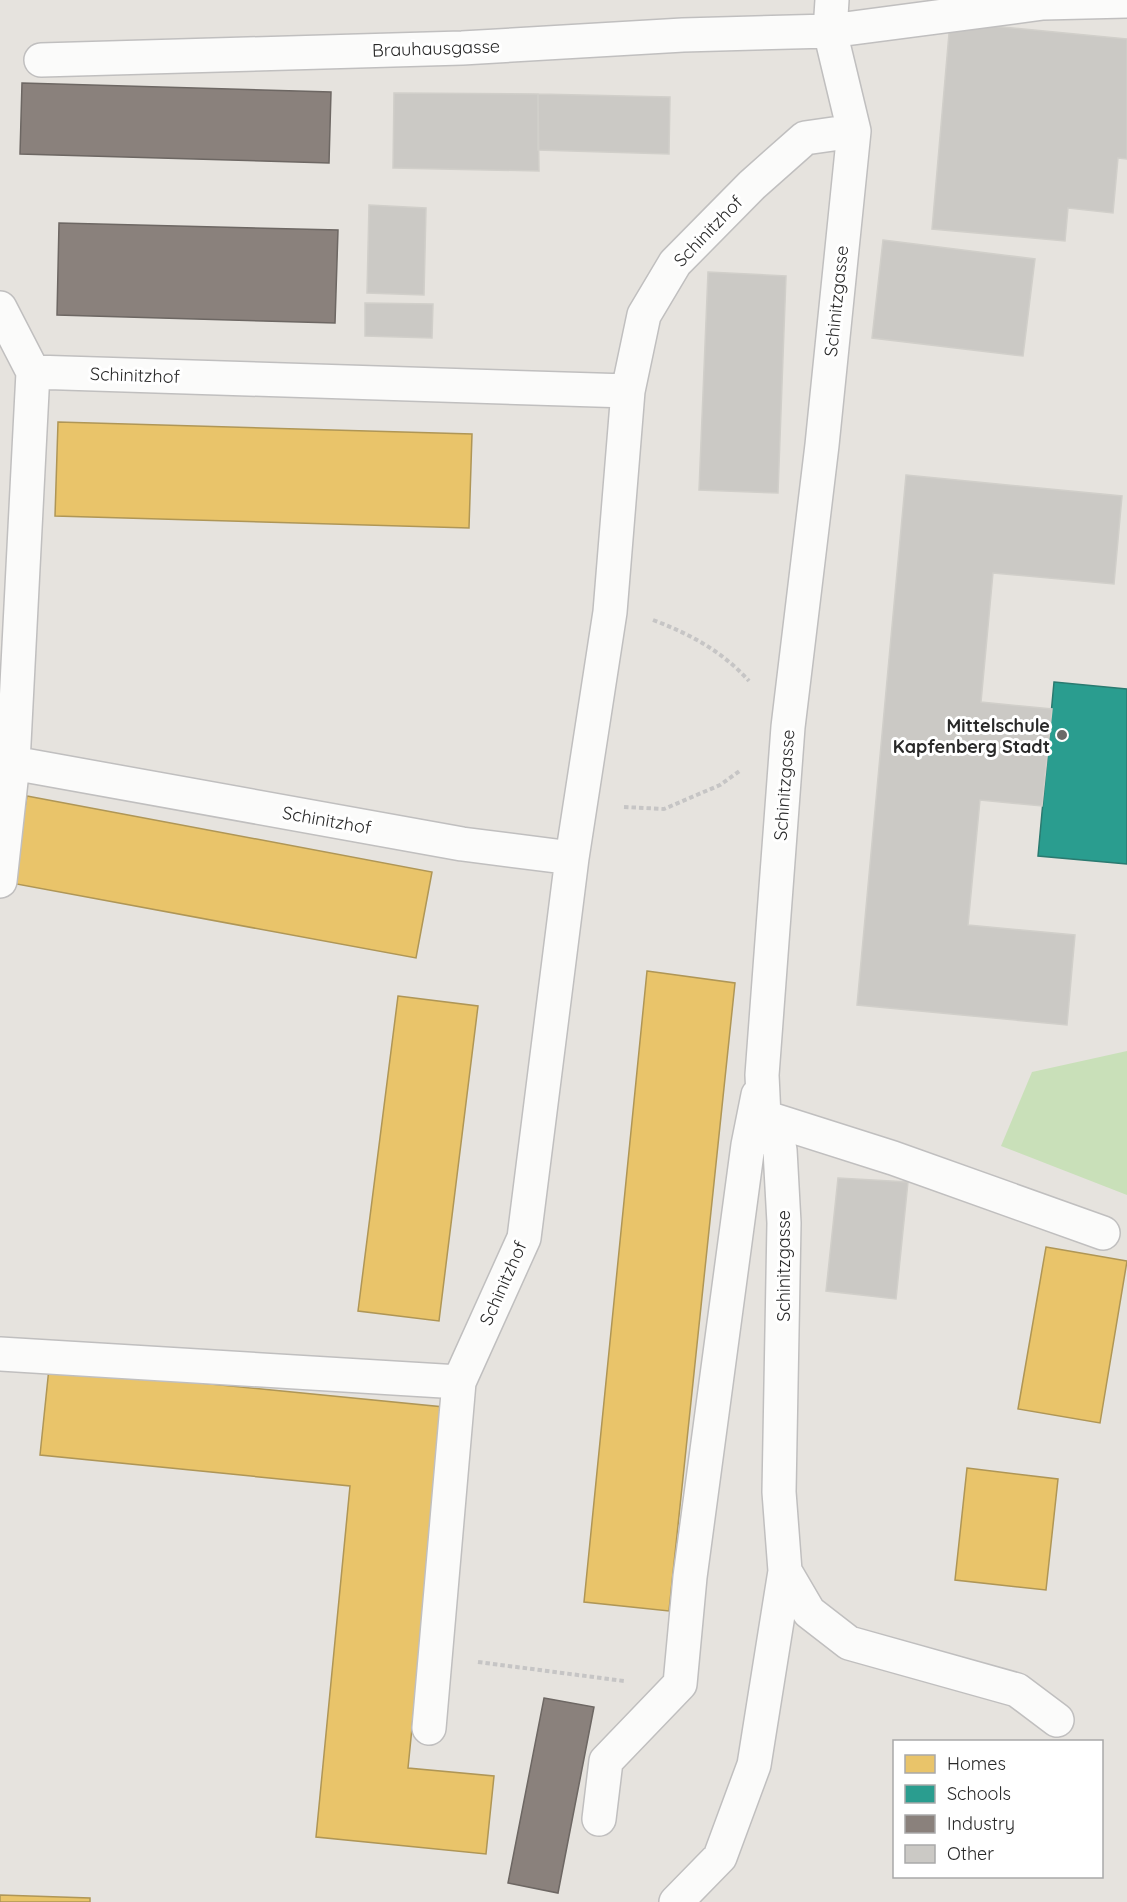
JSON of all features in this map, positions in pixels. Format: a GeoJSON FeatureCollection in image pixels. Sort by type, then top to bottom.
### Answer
{"type":"FeatureCollection","features":[{"type":"Feature","properties":{"kind":"street","name":"Brauhausgasse"},"geometry":{"type":"LineString","coordinates":[[41,60],[462,48],[683,35],[831,15],[1043,3],[1127,1]]}},
{"type":"Feature","properties":{"kind":"street","name":"Schinitzgasse"},"geometry":{"type":"LineString","coordinates":[[676,1902],[720,1857],[754,1765],[785,1571],[779,1492],[784,1223],[780,1150],[764,1117],[762,1075],[788,727],[822,445],[854,131],[831,15]]}},
{"type":"Feature","properties":{"kind":"street","name":"Schinitzhof"},"geometry":{"type":"LineString","coordinates":[[429,1728],[459,1382],[524,1238],[572,858],[610,612],[628,391],[644,315],[675,263],[752,185],[805,138],[854,131]]}},
{"type":"Feature","properties":{"kind":"street"},"geometry":{"type":"LineString","coordinates":[[0,308],[33,372],[13,764],[0,881]]}},
{"type":"Feature","properties":{"kind":"street","name":"Schinitzhof"},"geometry":{"type":"LineString","coordinates":[[33,372],[628,391]]}},
{"type":"Feature","properties":{"kind":"street","name":"Schinitzhof"},"geometry":{"type":"LineString","coordinates":[[13,764],[462,844],[572,858]]}},
{"type":"Feature","properties":{"kind":"street"},"geometry":{"type":"LineString","coordinates":[[599,1819],[606,1761],[680,1684],[690,1577],[746,1156],[762,1075]]}},
{"type":"Feature","properties":{"kind":"street"},"geometry":{"type":"LineString","coordinates":[[764,1117],[893,1158],[1103,1233]]}},
{"type":"Feature","properties":{"kind":"street"},"geometry":{"type":"LineString","coordinates":[[0,1354],[459,1382]]}},
{"type":"Feature","properties":{"kind":"street","name":"Schinitzgasse"},"geometry":{"type":"LineString","coordinates":[[785,1571],[809,1612],[849,1643],[1017,1690],[1057,1720]]}},
{"type":"Feature","properties":{"kind":"path"},"geometry":{"type":"LineString","coordinates":[[686,632],[731,661]]}},
{"type":"Feature","properties":{"kind":"path"},"geometry":{"type":"LineString","coordinates":[[623,807],[664,809],[720,785],[741,770],[742,761]]}},
{"type":"Feature","properties":{"kind":"path"},"geometry":{"type":"LineString","coordinates":[[436,1656],[623,1679],[656,1710]]}},
{"type":"Feature","properties":{"kind":"green space"},"geometry":{"type":"Polygon","coordinates":[[[1127,1051],[1127,1195],[1001,1146],[1032,1072],[1127,1051]]]}},
{"type":"Feature","properties":{"kind":"building: Homes"},"geometry":{"type":"Polygon","coordinates":[[[58,422],[472,434],[469,528],[55,516],[58,422]]]}},
{"type":"Feature","properties":{"kind":"building: Homes"},"geometry":{"type":"Polygon","coordinates":[[[27,796],[432,872],[416,958],[11,883],[27,796]]]}},
{"type":"Feature","properties":{"kind":"building: Homes"},"geometry":{"type":"Polygon","coordinates":[[[647,971],[735,983],[669,1611],[584,1602],[647,971]]]}},
{"type":"Feature","properties":{"kind":"building: Homes"},"geometry":{"type":"Polygon","coordinates":[[[398,996],[478,1006],[439,1321],[358,1311],[398,996]]]}},
{"type":"Feature","properties":{"kind":"building: Homes"},"geometry":{"type":"Polygon","coordinates":[[[1046,1247],[1127,1261],[1100,1423],[1018,1409],[1046,1247]]]}},
{"type":"Feature","properties":{"kind":"building: Homes"},"geometry":{"type":"Polygon","coordinates":[[[49,1368],[444,1407],[408,1768],[494,1776],[486,1854],[316,1837],[350,1486],[40,1455],[49,1368]]]}},
{"type":"Feature","properties":{"kind":"building: Homes"},"geometry":{"type":"Polygon","coordinates":[[[967,1468],[1058,1479],[1046,1590],[955,1580],[967,1468]]]}},
{"type":"Feature","properties":{"kind":"building: Homes"},"geometry":{"type":"Polygon","coordinates":[[[0,1895],[90,1898],[90,1902],[0,1902],[0,1895]]]}},
{"type":"Feature","properties":{"kind":"building: Schools"},"geometry":{"type":"Polygon","coordinates":[[[1054,682],[1127,689],[1127,864],[1038,856],[1054,682]]]}},
{"type":"Feature","properties":{"kind":"building: Industry"},"geometry":{"type":"Polygon","coordinates":[[[22,83],[331,92],[329,163],[20,154],[22,83]]]}},
{"type":"Feature","properties":{"kind":"building: Industry"},"geometry":{"type":"Polygon","coordinates":[[[59,223],[338,230],[335,323],[57,315],[59,223]]]}},
{"type":"Feature","properties":{"kind":"building: Industry"},"geometry":{"type":"Polygon","coordinates":[[[544,1698],[594,1707],[558,1893],[508,1883],[544,1698]]]}},
{"type":"Feature","properties":{"kind":"building: Other"},"geometry":{"type":"Polygon","coordinates":[[[950,22],[1127,39],[1127,159],[1118,158],[1113,213],[1068,208],[1065,241],[932,229],[950,22]]]}},
{"type":"Feature","properties":{"kind":"building: Other"},"geometry":{"type":"Polygon","coordinates":[[[394,93],[538,94],[539,171],[393,168],[394,93]]]}},
{"type":"Feature","properties":{"kind":"building: Other"},"geometry":{"type":"Polygon","coordinates":[[[538,94],[670,97],[669,154],[538,150],[538,94]]]}},
{"type":"Feature","properties":{"kind":"building: Other"},"geometry":{"type":"Polygon","coordinates":[[[369,205],[426,208],[424,295],[367,293],[369,205]]]}},
{"type":"Feature","properties":{"kind":"building: Other"},"geometry":{"type":"Polygon","coordinates":[[[883,240],[1035,259],[1023,356],[872,338],[883,240]]]}},
{"type":"Feature","properties":{"kind":"building: Other"},"geometry":{"type":"Polygon","coordinates":[[[708,272],[786,276],[778,493],[699,490],[708,272]]]}},
{"type":"Feature","properties":{"kind":"building: Other"},"geometry":{"type":"Polygon","coordinates":[[[365,303],[433,304],[432,338],[365,336],[365,303]]]}},
{"type":"Feature","properties":{"kind":"building: Other"},"geometry":{"type":"Polygon","coordinates":[[[906,475],[1122,496],[1114,584],[993,573],[981,702],[1052,709],[1042,806],[980,800],[968,925],[1075,935],[1067,1025],[857,1005],[906,475]]]}},
{"type":"Feature","properties":{"kind":"building: Other"},"geometry":{"type":"Polygon","coordinates":[[[838,1178],[908,1182],[896,1299],[826,1291],[838,1178]]]}},
{"type":"Feature","properties":{"kind":"place","name":"Mittelschule Kapfenberg Stadt"},"geometry":{"type":"Point","coordinates":[1062,735]}}]}
